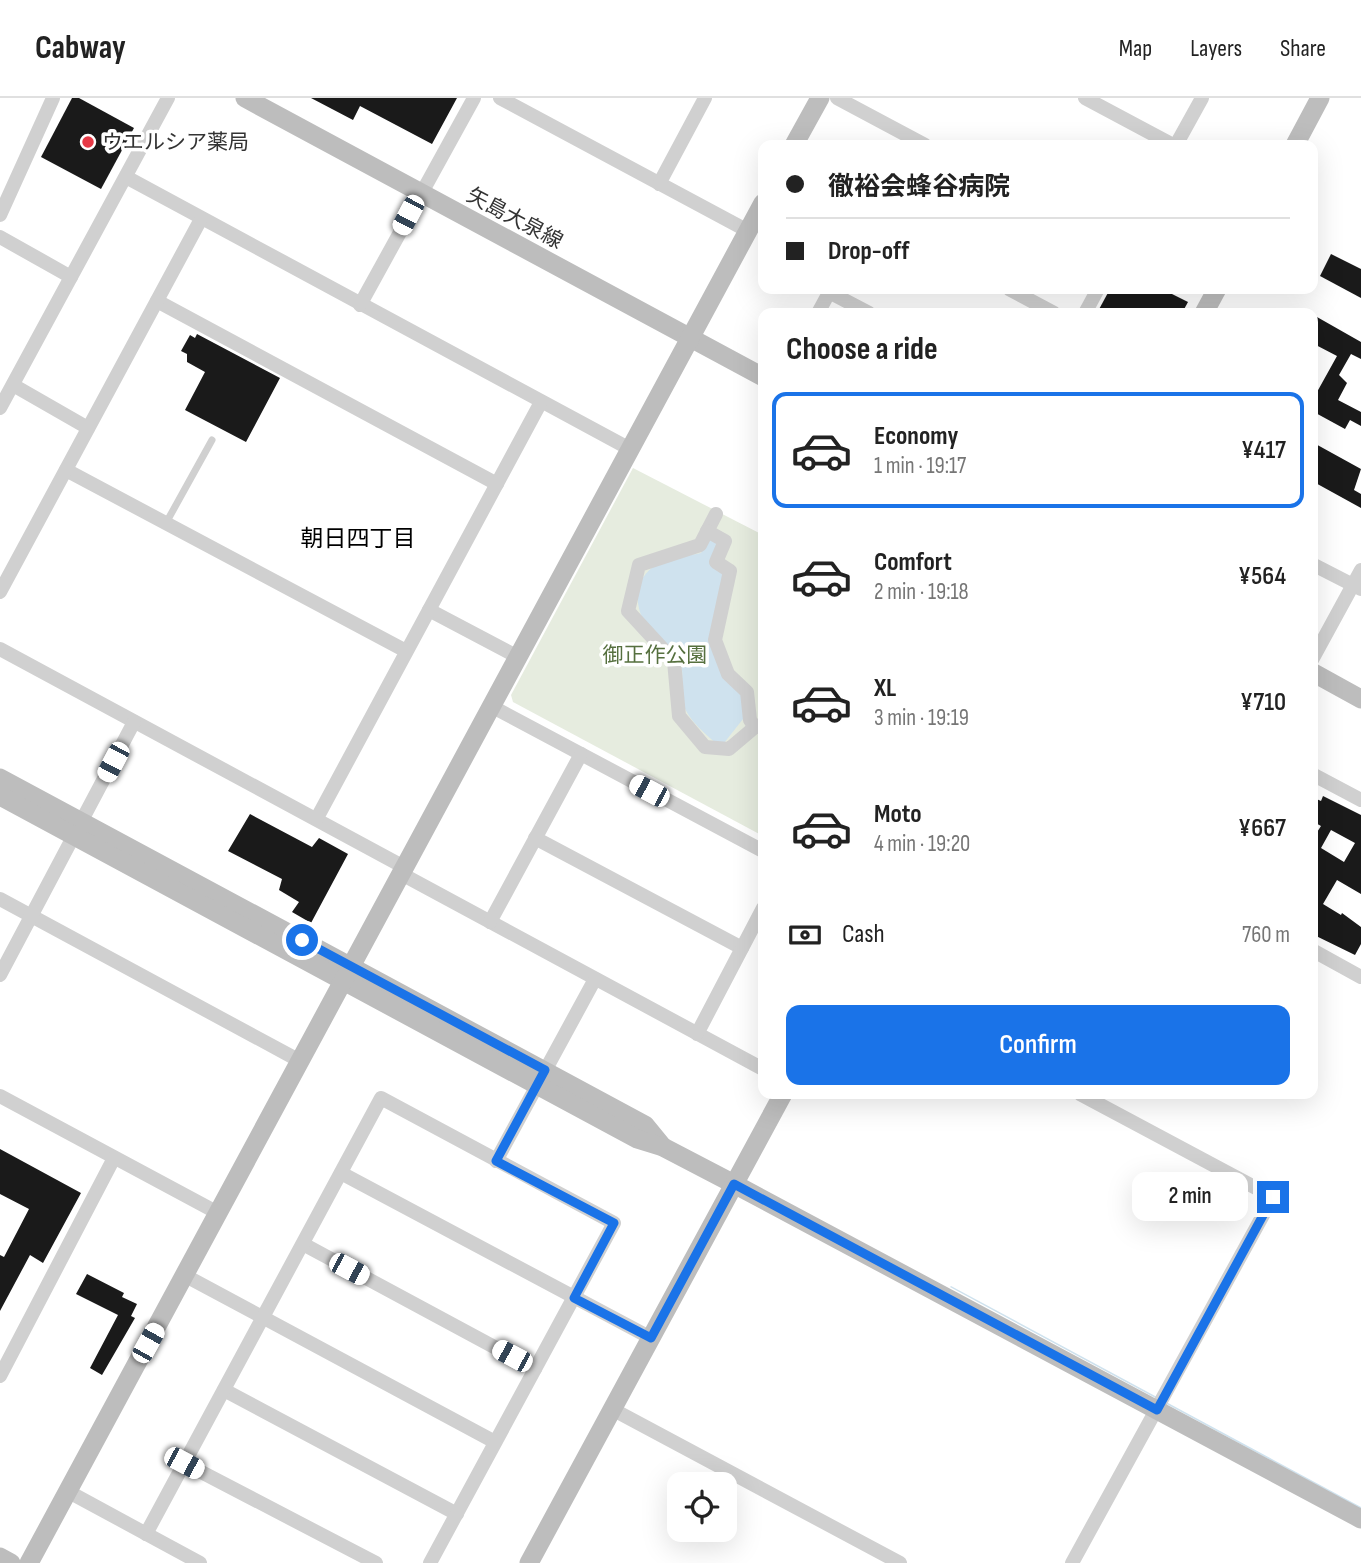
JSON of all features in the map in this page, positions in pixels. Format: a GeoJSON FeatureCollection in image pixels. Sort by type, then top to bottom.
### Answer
{"type":"FeatureCollection","features":[{"type":"Feature","properties":{"kind":"street"},"geometry":{"type":"LineString","coordinates":[[0,215],[52,98]]}},
{"type":"Feature","properties":{"kind":"street"},"geometry":{"type":"LineString","coordinates":[[0,408],[168,98]]}},
{"type":"Feature","properties":{"kind":"street","name":"矢島大泉線"},"geometry":{"type":"LineString","coordinates":[[245,98],[758,374]]}},
{"type":"Feature","properties":{"kind":"street"},"geometry":{"type":"LineString","coordinates":[[360,304],[474,98]]}},
{"type":"Feature","properties":{"kind":"street"},"geometry":{"type":"LineString","coordinates":[[500,98],[748,231]]}},
{"type":"Feature","properties":{"kind":"street"},"geometry":{"type":"LineString","coordinates":[[797,140],[820,98]]}},
{"type":"Feature","properties":{"kind":"street"},"geometry":{"type":"LineString","coordinates":[[837,98],[907,140]]}},
{"type":"Feature","properties":{"kind":"street"},"geometry":{"type":"LineString","coordinates":[[1084,98],[1165,140]]}},
{"type":"Feature","properties":{"kind":"street"},"geometry":{"type":"LineString","coordinates":[[1178,140],[1202,98]]}},
{"type":"Feature","properties":{"kind":"street"},"geometry":{"type":"LineString","coordinates":[[1298,140],[1320,98]]}},
{"type":"Feature","properties":{"kind":"street"},"geometry":{"type":"LineString","coordinates":[[659,184],[703,99]]}},
{"type":"Feature","properties":{"kind":"street"},"geometry":{"type":"LineString","coordinates":[[125,177],[630,449]]}},
{"type":"Feature","properties":{"kind":"street"},"geometry":{"type":"LineString","coordinates":[[29,1563],[347,974],[407,873],[491,706],[758,212]]}},
{"type":"Feature","properties":{"kind":"street"},"geometry":{"type":"LineString","coordinates":[[0,592],[201,219]]}},
{"type":"Feature","properties":{"kind":"street"},"geometry":{"type":"LineString","coordinates":[[0,237],[71,277]]}},
{"type":"Feature","properties":{"kind":"street"},"geometry":{"type":"LineString","coordinates":[[837,294],[861,308]]}},
{"type":"Feature","properties":{"kind":"street"},"geometry":{"type":"LineString","coordinates":[[1018,294],[1045,308]]}},
{"type":"Feature","properties":{"kind":"street"},"geometry":{"type":"LineString","coordinates":[[157,301],[497,484]]}},
{"type":"Feature","properties":{"kind":"street"},"geometry":{"type":"LineString","coordinates":[[13,385],[89,428]]}},
{"type":"Feature","properties":{"kind":"street"},"geometry":{"type":"LineString","coordinates":[[317,818],[541,402]]}},
{"type":"Feature","properties":{"kind":"street"},"geometry":{"type":"LineString","coordinates":[[66,470],[406,652]]}},
{"type":"Feature","properties":{"kind":"street"},"geometry":{"type":"LineString","coordinates":[[716,514],[700,545],[639,565],[628,611],[674,661],[679,716],[705,747],[729,749],[758,728]]}},
{"type":"Feature","properties":{"kind":"street"},"geometry":{"type":"LineString","coordinates":[[707,531],[725,541],[716,562],[730,570],[715,640],[728,674],[747,691],[750,720],[758,726]]}},
{"type":"Feature","properties":{"kind":"street"},"geometry":{"type":"LineString","coordinates":[[1318,567],[1357,587]]}},
{"type":"Feature","properties":{"kind":"street"},"geometry":{"type":"LineString","coordinates":[[1318,650],[1357,587],[1361,570]]}},
{"type":"Feature","properties":{"kind":"street"},"geometry":{"type":"LineString","coordinates":[[429,610],[518,657]]}},
{"type":"Feature","properties":{"kind":"street"},"geometry":{"type":"LineString","coordinates":[[0,649],[317,818],[490,922],[758,1066]]}},
{"type":"Feature","properties":{"kind":"street"},"geometry":{"type":"LineString","coordinates":[[1318,676],[1361,699]]}},
{"type":"Feature","properties":{"kind":"street"},"geometry":{"type":"LineString","coordinates":[[491,706],[758,848]]}},
{"type":"Feature","properties":{"kind":"street"},"geometry":{"type":"LineString","coordinates":[[0,975],[134,722]]}},
{"type":"Feature","properties":{"kind":"street"},"geometry":{"type":"LineString","coordinates":[[490,922],[581,754]]}},
{"type":"Feature","properties":{"kind":"street"},"geometry":{"type":"LineString","coordinates":[[1318,777],[1361,800]]}},
{"type":"Feature","properties":{"kind":"street"},"geometry":{"type":"LineString","coordinates":[[0,778],[77,828],[541,1078],[637,1139],[663,1147],[734,1184],[1361,1519]]}},
{"type":"Feature","properties":{"kind":"street"},"geometry":{"type":"LineString","coordinates":[[0,796],[77,828]]}},
{"type":"Feature","properties":{"kind":"street"},"geometry":{"type":"LineString","coordinates":[[535,838],[742,948]]}},
{"type":"Feature","properties":{"kind":"street"},"geometry":{"type":"LineString","coordinates":[[0,899],[300,1061]]}},
{"type":"Feature","properties":{"kind":"street"},"geometry":{"type":"LineString","coordinates":[[697,1034],[758,918]]}},
{"type":"Feature","properties":{"kind":"street"},"geometry":{"type":"LineString","coordinates":[[1318,953],[1361,976]]}},
{"type":"Feature","properties":{"kind":"street"},"geometry":{"type":"LineString","coordinates":[[496,1161],[595,979]]}},
{"type":"Feature","properties":{"kind":"street"},"geometry":{"type":"LineString","coordinates":[[0,1096],[218,1213]]}},
{"type":"Feature","properties":{"kind":"street"},"geometry":{"type":"LineString","coordinates":[[146,1534],[381,1098],[614,1223],[430,1563]]}},
{"type":"Feature","properties":{"kind":"street"},"geometry":{"type":"LineString","coordinates":[[529,1563],[780,1099]]}},
{"type":"Feature","properties":{"kind":"street"},"geometry":{"type":"LineString","coordinates":[[1072,1563],[1273,1197],[1089,1099]]}},
{"type":"Feature","properties":{"kind":"street"},"geometry":{"type":"LineString","coordinates":[[0,1376],[114,1158]]}},
{"type":"Feature","properties":{"kind":"street"},"geometry":{"type":"LineString","coordinates":[[341,1173],[651,1338]]}},
{"type":"Feature","properties":{"kind":"street"},"geometry":{"type":"LineString","coordinates":[[303,1244],[535,1369]]}},
{"type":"Feature","properties":{"kind":"street"},"geometry":{"type":"LineString","coordinates":[[184,1275],[495,1443]]}},
{"type":"Feature","properties":{"kind":"street"},"geometry":{"type":"LineString","coordinates":[[224,1390],[457,1514]]}},
{"type":"Feature","properties":{"kind":"street"},"geometry":{"type":"LineString","coordinates":[[612,1409],[900,1563]]}},
{"type":"Feature","properties":{"kind":"street"},"geometry":{"type":"LineString","coordinates":[[184,1463],[376,1563]]}},
{"type":"Feature","properties":{"kind":"street"},"geometry":{"type":"LineString","coordinates":[[69,1492],[200,1563]]}},
{"type":"Feature","properties":{"kind":"street"},"geometry":{"type":"LineString","coordinates":[[0,1557],[11,1563]]}},
{"type":"Feature","properties":{"kind":"lane"},"geometry":{"type":"LineString","coordinates":[[166,523],[212,440]]}},
{"type":"Feature","properties":{"kind":"green space","name":"御正作公園"},"geometry":{"type":"Polygon","coordinates":[[[633,468],[758,532],[758,833],[513,702],[511,695],[633,468]]]}},
{"type":"Feature","properties":{"kind":"water"},"geometry":{"type":"Polygon","coordinates":[[[708,539],[721,545],[728,573],[709,640],[742,694],[743,719],[724,743],[717,744],[688,715],[682,700],[682,672],[677,656],[653,635],[638,604],[640,583],[654,566],[669,558],[701,553],[708,539]]]}},
{"type":"Feature","properties":{"kind":"water"},"geometry":{"type":"Polygon","coordinates":[[[950,1287],[1361,1507],[1361,1509],[950,1287]]]}},
{"type":"Feature","properties":{"kind":"building"},"geometry":{"type":"Polygon","coordinates":[[[72,98],[79,98],[134,128],[101,189],[41,157],[72,98]]]}},
{"type":"Feature","properties":{"kind":"building"},"geometry":{"type":"Polygon","coordinates":[[[311,98],[457,98],[432,144],[360,106],[353,120],[311,98]]]}},
{"type":"Feature","properties":{"kind":"building"},"geometry":{"type":"Polygon","coordinates":[[[1331,254],[1361,269],[1361,298],[1320,276],[1331,254]]]}},
{"type":"Feature","properties":{"kind":"building"},"geometry":{"type":"Polygon","coordinates":[[[1107,294],[1172,294],[1188,302],[1185,308],[1100,308],[1107,294]]]}},
{"type":"Feature","properties":{"kind":"building"},"geometry":{"type":"Polygon","coordinates":[[[1318,318],[1361,342],[1361,359],[1351,354],[1339,375],[1347,383],[1338,400],[1361,412],[1361,426],[1350,420],[1345,429],[1318,414],[1318,390],[1337,356],[1318,346],[1318,318]]]}},
{"type":"Feature","properties":{"kind":"building"},"geometry":{"type":"Polygon","coordinates":[[[197,334],[280,378],[246,442],[185,410],[205,372],[187,362],[187,354],[181,351],[190,335],[195,338],[197,334]]]}},
{"type":"Feature","properties":{"kind":"building"},"geometry":{"type":"Polygon","coordinates":[[[1318,445],[1361,469],[1354,490],[1361,494],[1361,508],[1318,484],[1318,445]]]}},
{"type":"Feature","properties":{"kind":"building"},"geometry":{"type":"Polygon","coordinates":[[[1323,796],[1361,815],[1361,894],[1337,880],[1323,904],[1341,915],[1342,913],[1361,927],[1361,944],[1355,955],[1318,937],[1318,831],[1321,826],[1318,824],[1318,800],[1321,801],[1323,796]],[[1331,830],[1321,848],[1344,862],[1355,843],[1331,830]]]}},
{"type":"Feature","properties":{"kind":"building"},"geometry":{"type":"Polygon","coordinates":[[[250,814],[312,847],[319,838],[348,854],[311,923],[292,912],[299,902],[279,890],[282,879],[228,851],[250,814]]]}},
{"type":"Feature","properties":{"kind":"building"},"geometry":{"type":"Polygon","coordinates":[[[0,1149],[81,1193],[43,1263],[30,1255],[0,1311],[0,1255],[4,1257],[29,1209],[0,1194],[0,1149]]]}},
{"type":"Feature","properties":{"kind":"building"},"geometry":{"type":"Polygon","coordinates":[[[87,1274],[124,1293],[122,1297],[137,1304],[131,1316],[135,1318],[102,1375],[90,1368],[118,1315],[76,1294],[87,1274]]]}},
{"type":"Feature","properties":{"kind":"place","name":"ウエルシア薬局"},"geometry":{"type":"Point","coordinates":[88,142]}},
{"type":"Feature","properties":{"kind":"district","name":"朝日四丁目"},"geometry":{"type":"Point","coordinates":[358,538]}},
{"type":"Feature","properties":{"kind":"route"},"geometry":{"type":"LineString","coordinates":[[302,940],[545,1070],[496,1161],[614,1223],[574,1298],[651,1338],[734,1184],[1157,1410],[1273,1197]]}}]}
